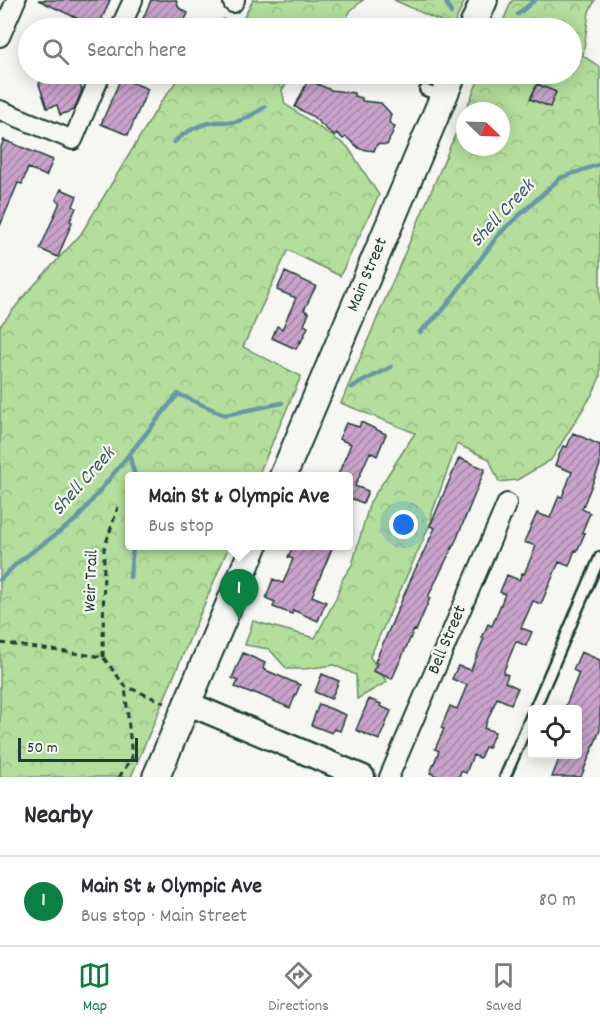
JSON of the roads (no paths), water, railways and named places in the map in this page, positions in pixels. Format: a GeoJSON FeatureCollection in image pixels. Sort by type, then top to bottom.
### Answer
{"type":"FeatureCollection","features":[{"type":"Feature","properties":{"kind":"main road"},"geometry":{"type":"LineString","coordinates":[[476,18],[484,0]]}},
{"type":"Feature","properties":{"kind":"main road","name":"Main Street"},"geometry":{"type":"LineString","coordinates":[[285,472],[434,94],[444,84]]}},
{"type":"Feature","properties":{"kind":"main road"},"geometry":{"type":"LineString","coordinates":[[156,777],[180,705],[252,550]]}},
{"type":"Feature","properties":{"kind":"street"},"geometry":{"type":"LineString","coordinates":[[0,37],[16,0]]}},
{"type":"Feature","properties":{"kind":"street"},"geometry":{"type":"LineString","coordinates":[[125,18],[133,0]]}},
{"type":"Feature","properties":{"kind":"street"},"geometry":{"type":"LineString","coordinates":[[0,110],[73,140],[97,84]]}},
{"type":"Feature","properties":{"kind":"street","name":"Bell Street"},"geometry":{"type":"LineString","coordinates":[[389,777],[507,503]]}},
{"type":"Feature","properties":{"kind":"street"},"geometry":{"type":"LineString","coordinates":[[180,705],[363,777]]}},
{"type":"Feature","properties":{"kind":"lane"},"geometry":{"type":"LineString","coordinates":[[536,705],[600,557]]}},
{"type":"Feature","properties":{"kind":"lane"},"geometry":{"type":"LineString","coordinates":[[505,777],[528,723]]}},
{"type":"Feature","properties":{"kind":"waterway"},"geometry":{"type":"LineString","coordinates":[[445,0],[451,13]]}},
{"type":"Feature","properties":{"kind":"waterway"},"geometry":{"type":"LineString","coordinates":[[518,14],[535,0]]}},
{"type":"Feature","properties":{"kind":"waterway"},"geometry":{"type":"LineString","coordinates":[[174,142],[198,126],[239,121],[265,107]]}},
{"type":"Feature","properties":{"kind":"waterway","name":"Shell Creek"},"geometry":{"type":"LineString","coordinates":[[420,332],[443,310],[499,234],[560,178],[600,164]]}},
{"type":"Feature","properties":{"kind":"waterway","name":"Shell Creek"},"geometry":{"type":"LineString","coordinates":[[352,387],[391,367]]}},
{"type":"Feature","properties":{"kind":"waterway","name":"Shell Creek"},"geometry":{"type":"LineString","coordinates":[[0,580],[17,563],[77,519],[178,394],[225,415],[282,403]]}},
{"type":"Feature","properties":{"kind":"waterway"},"geometry":{"type":"LineString","coordinates":[[129,454],[134,472]]}},
{"type":"Feature","properties":{"kind":"waterway"},"geometry":{"type":"LineString","coordinates":[[130,577],[133,550]]}},
{"type":"Feature","properties":{"kind":"place","name":"Main St & Olympic Ave"},"geometry":{"type":"Point","coordinates":[239,619]}}]}
